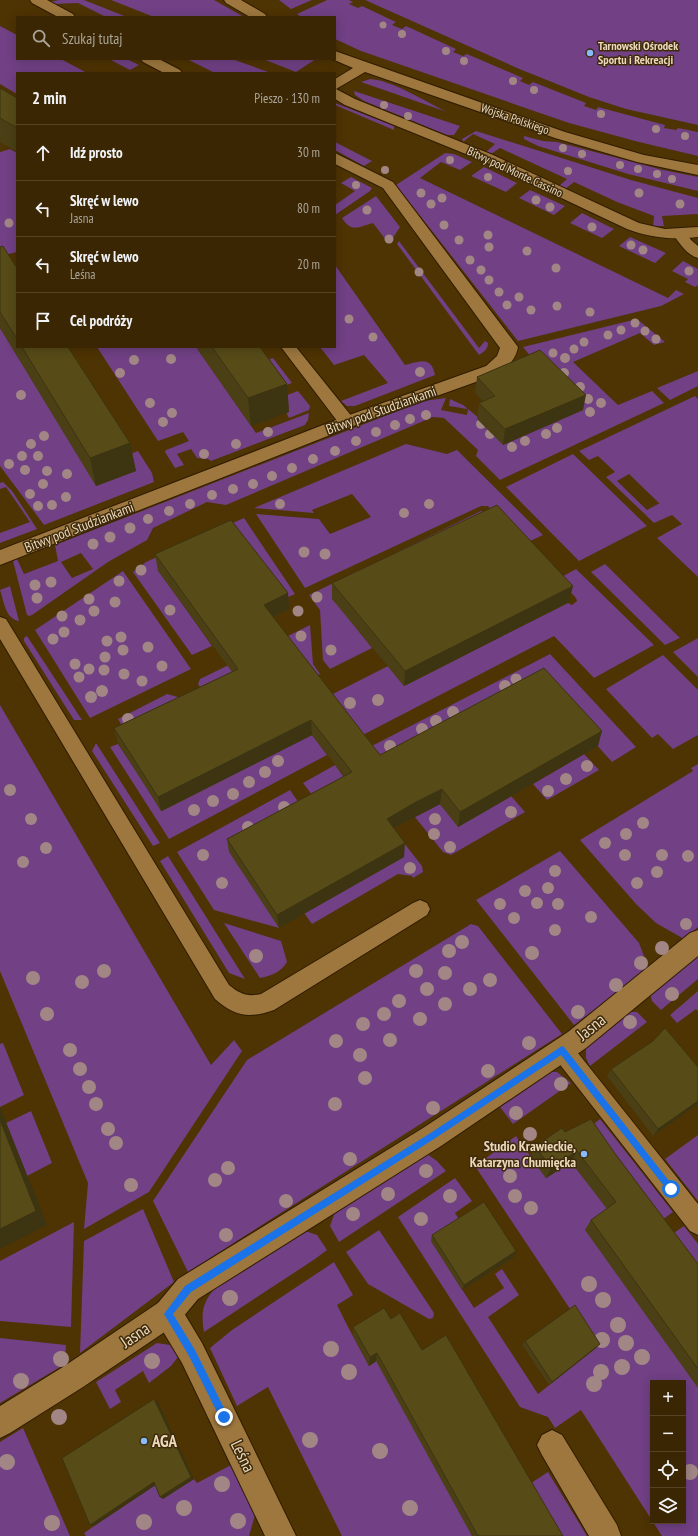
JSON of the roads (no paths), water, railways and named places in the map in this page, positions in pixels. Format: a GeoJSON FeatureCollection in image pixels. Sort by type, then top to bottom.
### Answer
{"type":"FeatureCollection","features":[{"type":"Feature","properties":{"kind":"street"},"geometry":{"type":"LineString","coordinates":[[37,0],[66,16]]}},
{"type":"Feature","properties":{"kind":"street"},"geometry":{"type":"LineString","coordinates":[[231,0],[258,16]]}},
{"type":"Feature","properties":{"kind":"street","name":"Wojska Polskiego"},"geometry":{"type":"LineString","coordinates":[[336,55],[364,67],[560,135],[642,159],[698,170]]}},
{"type":"Feature","properties":{"kind":"street"},"geometry":{"type":"LineString","coordinates":[[150,60],[172,72]]}},
{"type":"Feature","properties":{"kind":"street"},"geometry":{"type":"LineString","coordinates":[[336,84],[364,67]]}},
{"type":"Feature","properties":{"kind":"street","name":"Bitwy pod Monte Cassino"},"geometry":{"type":"LineString","coordinates":[[336,94],[350,102],[488,158],[633,226],[650,232],[680,234],[698,232]]}},
{"type":"Feature","properties":{"kind":"street","name":"Bitwy pod Studziankami"},"geometry":{"type":"LineString","coordinates":[[0,558],[347,422],[492,370],[504,361],[508,354],[509,347],[388,185],[336,159]]}},
{"type":"Feature","properties":{"kind":"street","name":"Jasna"},"geometry":{"type":"LineString","coordinates":[[0,1423],[168,1314],[188,1289],[432,1137],[577,1040],[698,941]]}},
{"type":"Feature","properties":{"kind":"street","name":"Leśna"},"geometry":{"type":"LineString","coordinates":[[168,1314],[192,1353],[281,1536]]}},
{"type":"Feature","properties":{"kind":"street"},"geometry":{"type":"LineString","coordinates":[[552,1445],[606,1536]]}},
{"type":"Feature","properties":{"kind":"lane"},"geometry":{"type":"LineString","coordinates":[[680,234],[686,243],[698,254]]}},
{"type":"Feature","properties":{"kind":"lane"},"geometry":{"type":"LineString","coordinates":[[289,348],[347,422]]}},
{"type":"Feature","properties":{"kind":"lane"},"geometry":{"type":"LineString","coordinates":[[0,624],[222,992],[230,1000],[247,1006],[266,1003],[420,909]]}},
{"type":"Feature","properties":{"kind":"lane"},"geometry":{"type":"LineString","coordinates":[[562,1050],[698,1223]]}},
{"type":"Feature","properties":{"kind":"place","name":"Tarnowski Ośrodek Sportu i Rekreacji"},"geometry":{"type":"Point","coordinates":[590,53]}},
{"type":"Feature","properties":{"kind":"place","name":"Studio Krawieckie, Katarzyna Chumięcka"},"geometry":{"type":"Point","coordinates":[584,1154]}},
{"type":"Feature","properties":{"kind":"place","name":"AGA"},"geometry":{"type":"Point","coordinates":[144,1441]}}]}
